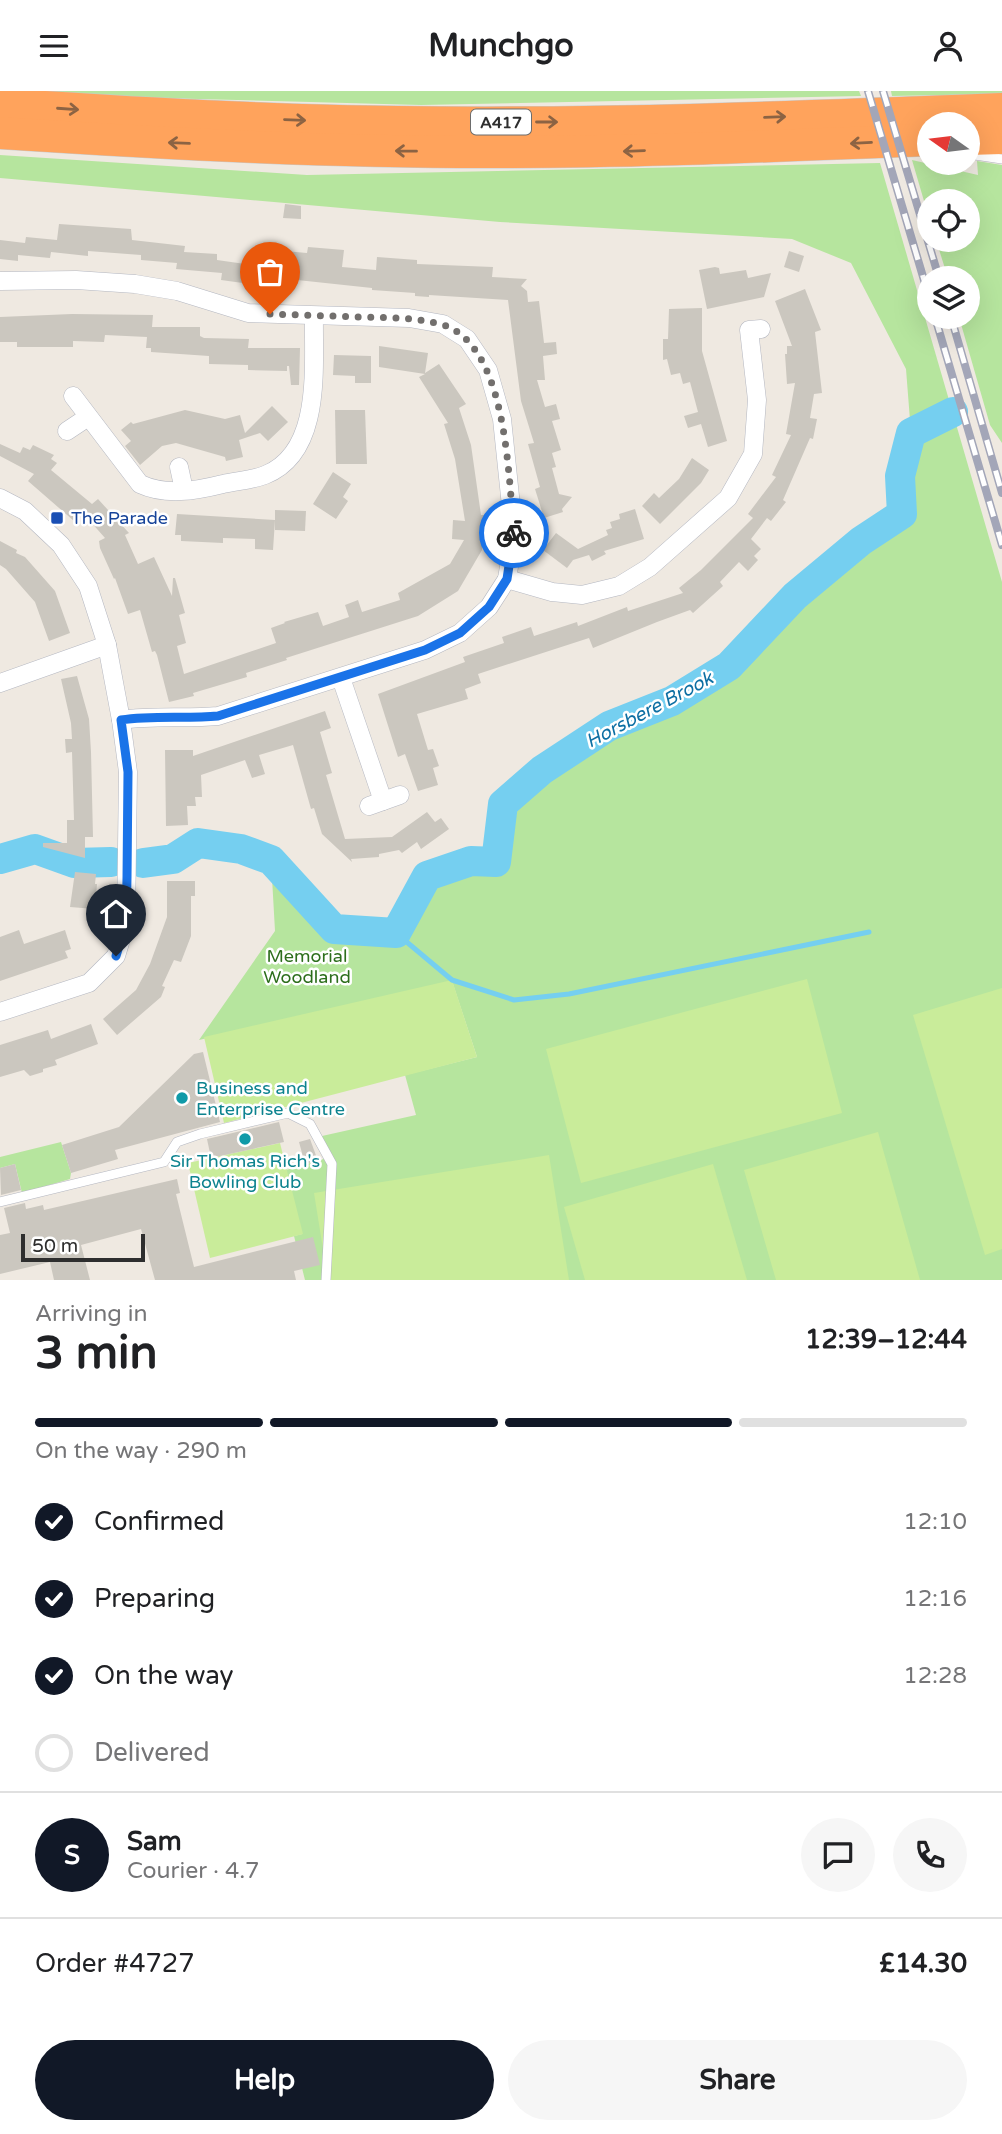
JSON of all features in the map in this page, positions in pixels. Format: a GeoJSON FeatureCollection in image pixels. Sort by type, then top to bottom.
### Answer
{"type":"FeatureCollection","features":[{"type":"Feature","properties":{"kind":"highway","name":"A417"},"geometry":{"type":"LineString","coordinates":[[0,104],[197,116],[424,122],[674,120],[1002,109]]}},
{"type":"Feature","properties":{"kind":"highway","name":"A417"},"geometry":{"type":"LineString","coordinates":[[0,133],[286,148],[509,152],[917,141]]}},
{"type":"Feature","properties":{"kind":"highway"},"geometry":{"type":"LineString","coordinates":[[980,139],[1002,138]]}},
{"type":"Feature","properties":{"kind":"street"},"geometry":{"type":"LineString","coordinates":[[0,281],[76,280],[135,284],[177,291],[248,313],[409,318],[443,324],[467,339],[488,370],[502,419],[514,535],[507,579],[489,607],[460,633],[425,650],[218,716],[187,719],[148,716],[121,720]]}},
{"type":"Feature","properties":{"kind":"street"},"geometry":{"type":"LineString","coordinates":[[73,396],[140,484],[153,490],[167,492],[210,487],[266,475],[293,453],[305,431],[312,402],[314,316]]}},
{"type":"Feature","properties":{"kind":"street"},"geometry":{"type":"LineString","coordinates":[[507,579],[552,592],[582,595],[619,586],[650,567],[728,498],[753,454],[757,400],[748,331]]}},
{"type":"Feature","properties":{"kind":"street"},"geometry":{"type":"LineString","coordinates":[[67,431],[88,417]]}},
{"type":"Feature","properties":{"kind":"street"},"geometry":{"type":"LineString","coordinates":[[180,467],[184,490]]}},
{"type":"Feature","properties":{"kind":"street"},"geometry":{"type":"LineString","coordinates":[[0,498],[25,511],[61,545],[88,586],[107,645],[128,772],[126,923],[116,956],[89,983],[0,1012]]}},
{"type":"Feature","properties":{"kind":"street"},"geometry":{"type":"LineString","coordinates":[[0,683],[107,645]]}},
{"type":"Feature","properties":{"kind":"street"},"geometry":{"type":"LineString","coordinates":[[341,678],[384,801]]}},
{"type":"Feature","properties":{"kind":"lane"},"geometry":{"type":"LineString","coordinates":[[980,156],[1002,159]]}},
{"type":"Feature","properties":{"kind":"lane"},"geometry":{"type":"LineString","coordinates":[[0,1202],[164,1162],[177,1142],[288,1113],[310,1124],[332,1164],[326,1280]]}},
{"type":"Feature","properties":{"kind":"green space"},"geometry":{"type":"Polygon","coordinates":[[[0,91],[859,91],[861,96],[421,105],[44,95],[0,91]]]}},
{"type":"Feature","properties":{"kind":"green space"},"geometry":{"type":"Polygon","coordinates":[[[891,91],[1002,91],[1002,94],[892,96],[891,91]]]}},
{"type":"Feature","properties":{"kind":"green space","name":"Memorial Woodland"},"geometry":{"type":"Polygon","coordinates":[[[0,155],[307,175],[880,163],[917,290],[917,329],[928,329],[1002,582],[1002,1280],[305,1280],[294,1236],[302,1234],[286,1170],[327,1158],[322,1136],[416,1115],[405,1075],[477,1057],[452,981],[199,1040],[275,931],[271,860],[333,929],[396,933],[427,876],[471,861],[496,862],[503,804],[542,770],[609,726],[672,701],[729,666],[795,596],[861,541],[902,514],[900,476],[911,433],[906,369],[851,263],[792,239],[500,222],[0,178],[0,155]]]}},
{"type":"Feature","properties":{"kind":"green space"},"geometry":{"type":"Polygon","coordinates":[[[912,160],[917,161],[917,175],[980,175],[980,161],[1002,165],[1002,443],[990,425],[962,329],[980,329],[980,266],[944,266],[940,252],[980,252],[980,189],[920,189],[912,160]]]}},
{"type":"Feature","properties":{"kind":"green space"},"geometry":{"type":"Polygon","coordinates":[[[807,979],[842,1113],[581,1183],[546,1049],[807,979]]]}},
{"type":"Feature","properties":{"kind":"green space"},"geometry":{"type":"Polygon","coordinates":[[[452,980],[477,1057],[224,1123],[204,1037],[452,980]]]}},
{"type":"Feature","properties":{"kind":"green space"},"geometry":{"type":"Polygon","coordinates":[[[1002,988],[1002,1249],[985,1255],[913,1015],[1002,988]]]}},
{"type":"Feature","properties":{"kind":"green space"},"geometry":{"type":"Polygon","coordinates":[[[878,1132],[920,1280],[776,1280],[744,1170],[878,1132]]]}},
{"type":"Feature","properties":{"kind":"green space"},"geometry":{"type":"Polygon","coordinates":[[[61,1142],[71,1173],[70,1179],[22,1193],[15,1164],[0,1168],[0,1157],[61,1142]]]}},
{"type":"Feature","properties":{"kind":"green space"},"geometry":{"type":"Polygon","coordinates":[[[280,1143],[303,1234],[210,1258],[188,1163],[280,1143]]]}},
{"type":"Feature","properties":{"kind":"green space"},"geometry":{"type":"Polygon","coordinates":[[[549,1155],[569,1280],[328,1280],[314,1193],[549,1155]]]}},
{"type":"Feature","properties":{"kind":"green space"},"geometry":{"type":"Polygon","coordinates":[[[713,1164],[747,1280],[585,1280],[564,1207],[713,1164]]]}},
{"type":"Feature","properties":{"kind":"building"},"geometry":{"type":"Polygon","coordinates":[[[285,204],[301,206],[301,219],[283,218],[285,204]]]}},
{"type":"Feature","properties":{"kind":"building"},"geometry":{"type":"Polygon","coordinates":[[[59,224],[131,229],[132,240],[185,246],[184,252],[217,254],[217,260],[252,265],[250,284],[221,280],[222,273],[176,269],[177,263],[141,260],[141,255],[88,251],[88,256],[51,252],[50,258],[18,255],[18,261],[0,259],[0,240],[25,243],[26,237],[57,240],[59,224]]]}},
{"type":"Feature","properties":{"kind":"building"},"geometry":{"type":"Polygon","coordinates":[[[308,247],[344,250],[342,267],[376,270],[377,257],[417,260],[417,264],[493,267],[492,277],[527,279],[521,286],[527,291],[528,302],[539,301],[544,343],[556,342],[557,354],[543,356],[545,380],[537,380],[545,407],[556,404],[560,419],[552,421],[561,450],[552,453],[556,467],[552,468],[559,494],[572,497],[562,509],[563,512],[544,518],[535,489],[540,487],[528,444],[534,443],[521,401],[508,300],[415,296],[415,293],[260,276],[262,249],[307,253],[308,247]]]}},
{"type":"Feature","properties":{"kind":"building"},"geometry":{"type":"Polygon","coordinates":[[[789,251],[804,256],[799,272],[784,267],[789,251]]]}},
{"type":"Feature","properties":{"kind":"building"},"geometry":{"type":"Polygon","coordinates":[[[719,268],[720,274],[746,270],[748,278],[771,273],[764,297],[707,309],[699,270],[719,268]]]}},
{"type":"Feature","properties":{"kind":"building"},"geometry":{"type":"Polygon","coordinates":[[[805,289],[821,330],[815,332],[822,393],[814,394],[810,418],[817,419],[813,439],[810,438],[783,500],[786,502],[771,521],[767,518],[751,539],[761,549],[754,556],[758,560],[748,571],[739,562],[720,582],[723,586],[693,613],[690,610],[593,648],[589,638],[478,674],[481,683],[465,689],[468,699],[417,714],[428,750],[433,749],[439,766],[433,768],[438,785],[418,791],[405,754],[398,757],[378,694],[465,662],[463,657],[504,643],[502,637],[531,627],[534,636],[577,622],[578,626],[627,607],[628,611],[683,593],[679,588],[753,518],[748,514],[776,477],[772,475],[791,435],[786,434],[795,383],[787,384],[785,354],[787,346],[792,346],[775,301],[805,289]]]}},
{"type":"Feature","properties":{"kind":"building"},"geometry":{"type":"Polygon","coordinates":[[[702,308],[702,351],[727,441],[708,447],[701,424],[688,428],[684,416],[698,412],[690,382],[683,384],[680,373],[671,375],[667,359],[663,360],[663,339],[668,339],[669,309],[702,308]]]}},
{"type":"Feature","properties":{"kind":"building"},"geometry":{"type":"Polygon","coordinates":[[[153,315],[152,327],[200,327],[200,336],[204,338],[249,339],[248,348],[300,348],[299,385],[291,385],[289,366],[287,371],[248,370],[248,365],[209,364],[209,356],[151,352],[151,348],[146,348],[147,337],[105,335],[104,342],[73,341],[73,347],[17,347],[17,342],[0,342],[0,317],[153,315]]]}},
{"type":"Feature","properties":{"kind":"building"},"geometry":{"type":"Polygon","coordinates":[[[379,346],[428,353],[425,373],[439,364],[466,404],[459,408],[471,445],[481,515],[484,515],[482,550],[458,591],[418,616],[286,658],[287,660],[246,673],[247,677],[169,702],[157,655],[155,651],[152,652],[140,610],[128,614],[100,548],[99,541],[105,538],[82,512],[74,521],[28,481],[34,474],[0,456],[0,444],[20,453],[23,447],[30,450],[33,445],[54,455],[51,459],[57,463],[51,470],[92,504],[98,499],[129,533],[125,535],[138,564],[154,557],[172,596],[175,578],[185,613],[179,615],[186,643],[177,646],[184,674],[276,643],[271,628],[284,622],[318,612],[323,626],[349,617],[345,605],[358,600],[362,612],[400,600],[398,593],[450,564],[464,540],[452,539],[453,520],[465,521],[455,459],[444,424],[448,423],[419,377],[425,374],[379,367],[379,346]]]}},
{"type":"Feature","properties":{"kind":"building"},"geometry":{"type":"Polygon","coordinates":[[[334,355],[371,356],[371,383],[355,383],[355,376],[333,375],[334,355]]]}},
{"type":"Feature","properties":{"kind":"building"},"geometry":{"type":"Polygon","coordinates":[[[272,406],[288,422],[268,441],[260,433],[239,440],[243,457],[226,461],[225,457],[176,443],[162,446],[140,465],[125,446],[131,441],[121,430],[131,422],[133,424],[185,410],[225,419],[240,415],[245,433],[272,406]]]}},
{"type":"Feature","properties":{"kind":"building"},"geometry":{"type":"Polygon","coordinates":[[[335,410],[365,410],[367,464],[336,464],[335,410]]]}},
{"type":"Feature","properties":{"kind":"building"},"geometry":{"type":"Polygon","coordinates":[[[692,458],[709,470],[701,483],[660,524],[642,506],[654,493],[659,498],[679,479],[692,458]]]}},
{"type":"Feature","properties":{"kind":"building"},"geometry":{"type":"Polygon","coordinates":[[[333,472],[351,484],[343,497],[348,501],[336,519],[313,504],[333,472]]]}},
{"type":"Feature","properties":{"kind":"building"},"geometry":{"type":"Polygon","coordinates":[[[635,509],[644,539],[604,551],[606,554],[592,561],[589,555],[573,560],[567,568],[543,550],[556,533],[578,549],[608,535],[606,530],[612,528],[610,522],[620,519],[619,514],[635,509]]]}},
{"type":"Feature","properties":{"kind":"building"},"geometry":{"type":"Polygon","coordinates":[[[275,510],[306,511],[305,531],[275,530],[275,510]]]}},
{"type":"Feature","properties":{"kind":"building"},"geometry":{"type":"Polygon","coordinates":[[[177,514],[275,520],[273,550],[255,549],[255,539],[223,538],[223,543],[181,541],[181,535],[175,535],[177,514]]]}},
{"type":"Feature","properties":{"kind":"building"},"geometry":{"type":"Polygon","coordinates":[[[0,541],[25,557],[55,591],[70,633],[49,641],[35,602],[0,565],[0,541]]]}},
{"type":"Feature","properties":{"kind":"building"},"geometry":{"type":"Polygon","coordinates":[[[77,676],[89,719],[91,752],[93,837],[85,837],[85,858],[43,847],[43,843],[67,843],[67,820],[74,820],[72,752],[66,753],[65,739],[72,739],[71,723],[61,679],[77,676]]]}},
{"type":"Feature","properties":{"kind":"building"},"geometry":{"type":"Polygon","coordinates":[[[325,711],[331,728],[320,732],[332,773],[326,775],[345,839],[392,837],[427,812],[435,822],[441,818],[449,829],[421,849],[417,842],[402,853],[399,850],[379,854],[379,857],[351,859],[352,862],[322,834],[314,808],[311,809],[293,745],[259,755],[265,774],[252,778],[245,760],[201,775],[202,797],[195,797],[196,806],[187,806],[188,825],[166,826],[165,750],[193,750],[193,756],[325,711]]]}},
{"type":"Feature","properties":{"kind":"building"},"geometry":{"type":"Polygon","coordinates":[[[75,872],[96,874],[95,909],[70,907],[75,872]]]}},
{"type":"Feature","properties":{"kind":"building"},"geometry":{"type":"Polygon","coordinates":[[[167,881],[195,881],[195,896],[191,896],[191,936],[181,962],[174,960],[162,986],[165,987],[161,997],[117,1035],[103,1019],[136,990],[150,964],[167,917],[167,881]]]}},
{"type":"Feature","properties":{"kind":"building"},"geometry":{"type":"Polygon","coordinates":[[[19,930],[24,944],[65,930],[71,949],[65,951],[68,958],[0,981],[0,937],[19,930]]]}},
{"type":"Feature","properties":{"kind":"building"},"geometry":{"type":"Polygon","coordinates":[[[91,1024],[98,1044],[55,1060],[57,1065],[43,1069],[43,1072],[30,1076],[24,1070],[0,1077],[0,1045],[48,1030],[51,1039],[91,1024]]]}},
{"type":"Feature","properties":{"kind":"building","name":"Business and Enterprise Centre"},"geometry":{"type":"Polygon","coordinates":[[[203,1052],[220,1122],[115,1150],[118,1159],[71,1173],[62,1145],[119,1127],[194,1054],[203,1052]]]}},
{"type":"Feature","properties":{"kind":"building","name":"Sir Thomas Rich's Bowling Club"},"geometry":{"type":"Polygon","coordinates":[[[279,1122],[284,1142],[211,1158],[207,1139],[279,1122]]]}},
{"type":"Feature","properties":{"kind":"building"},"geometry":{"type":"Polygon","coordinates":[[[310,1139],[318,1161],[305,1164],[299,1142],[310,1139]]]}},
{"type":"Feature","properties":{"kind":"building"},"geometry":{"type":"Polygon","coordinates":[[[15,1164],[21,1190],[1,1195],[0,1168],[15,1164]]]}},
{"type":"Feature","properties":{"kind":"building"},"geometry":{"type":"Polygon","coordinates":[[[177,1179],[180,1193],[176,1194],[194,1267],[313,1237],[320,1265],[294,1271],[296,1280],[155,1280],[141,1229],[81,1245],[90,1280],[54,1280],[50,1262],[0,1274],[0,1235],[10,1233],[4,1208],[25,1203],[26,1209],[43,1205],[44,1210],[177,1179]]]}},
{"type":"Feature","properties":{"kind":"waterway","name":"Horsbere Brook"},"geometry":{"type":"LineString","coordinates":[[143,863],[173,859],[198,843],[241,849],[271,860],[334,929],[396,933],[427,876],[471,861],[496,862],[503,804],[542,770],[609,726],[672,701],[729,666],[795,596],[861,541],[902,514],[900,476],[911,433],[953,412]]}},
{"type":"Feature","properties":{"kind":"waterway","name":"Horsbere Brook"},"geometry":{"type":"LineString","coordinates":[[0,859],[35,849],[74,863],[111,862]]}},
{"type":"Feature","properties":{"kind":"waterway"},"geometry":{"type":"LineString","coordinates":[[396,933],[452,980],[514,1000],[569,994],[869,932]]}},
{"type":"Feature","properties":{"kind":"railway"},"geometry":{"type":"LineString","coordinates":[[868,91],[920,266]]}},
{"type":"Feature","properties":{"kind":"railway"},"geometry":{"type":"LineString","coordinates":[[883,91],[935,266]]}},
{"type":"Feature","properties":{"kind":"railway"},"geometry":{"type":"LineString","coordinates":[[939,329],[1002,545]]}},
{"type":"Feature","properties":{"kind":"railway"},"geometry":{"type":"LineString","coordinates":[[954,329],[1002,493]]}},
{"type":"Feature","properties":{"kind":"way so far"},"geometry":{"type":"LineString","coordinates":[[270,314],[409,318],[443,324],[467,339],[488,370],[502,419],[514,533]]}},
{"type":"Feature","properties":{"kind":"place","name":"The Parade"},"geometry":{"type":"Point","coordinates":[57,518]}},
{"type":"Feature","properties":{"kind":"place","name":"Business and Enterprise Centre"},"geometry":{"type":"Point","coordinates":[182,1098]}},
{"type":"Feature","properties":{"kind":"place","name":"Sir Thomas Rich's Bowling Club"},"geometry":{"type":"Point","coordinates":[245,1139]}},
{"type":"Feature","properties":{"kind":"route"},"geometry":{"type":"LineString","coordinates":[[116,956],[126,923],[127,878],[128,772],[121,720],[148,716],[187,719],[218,716],[425,650],[460,633],[489,607],[507,579],[514,533]]}}]}
